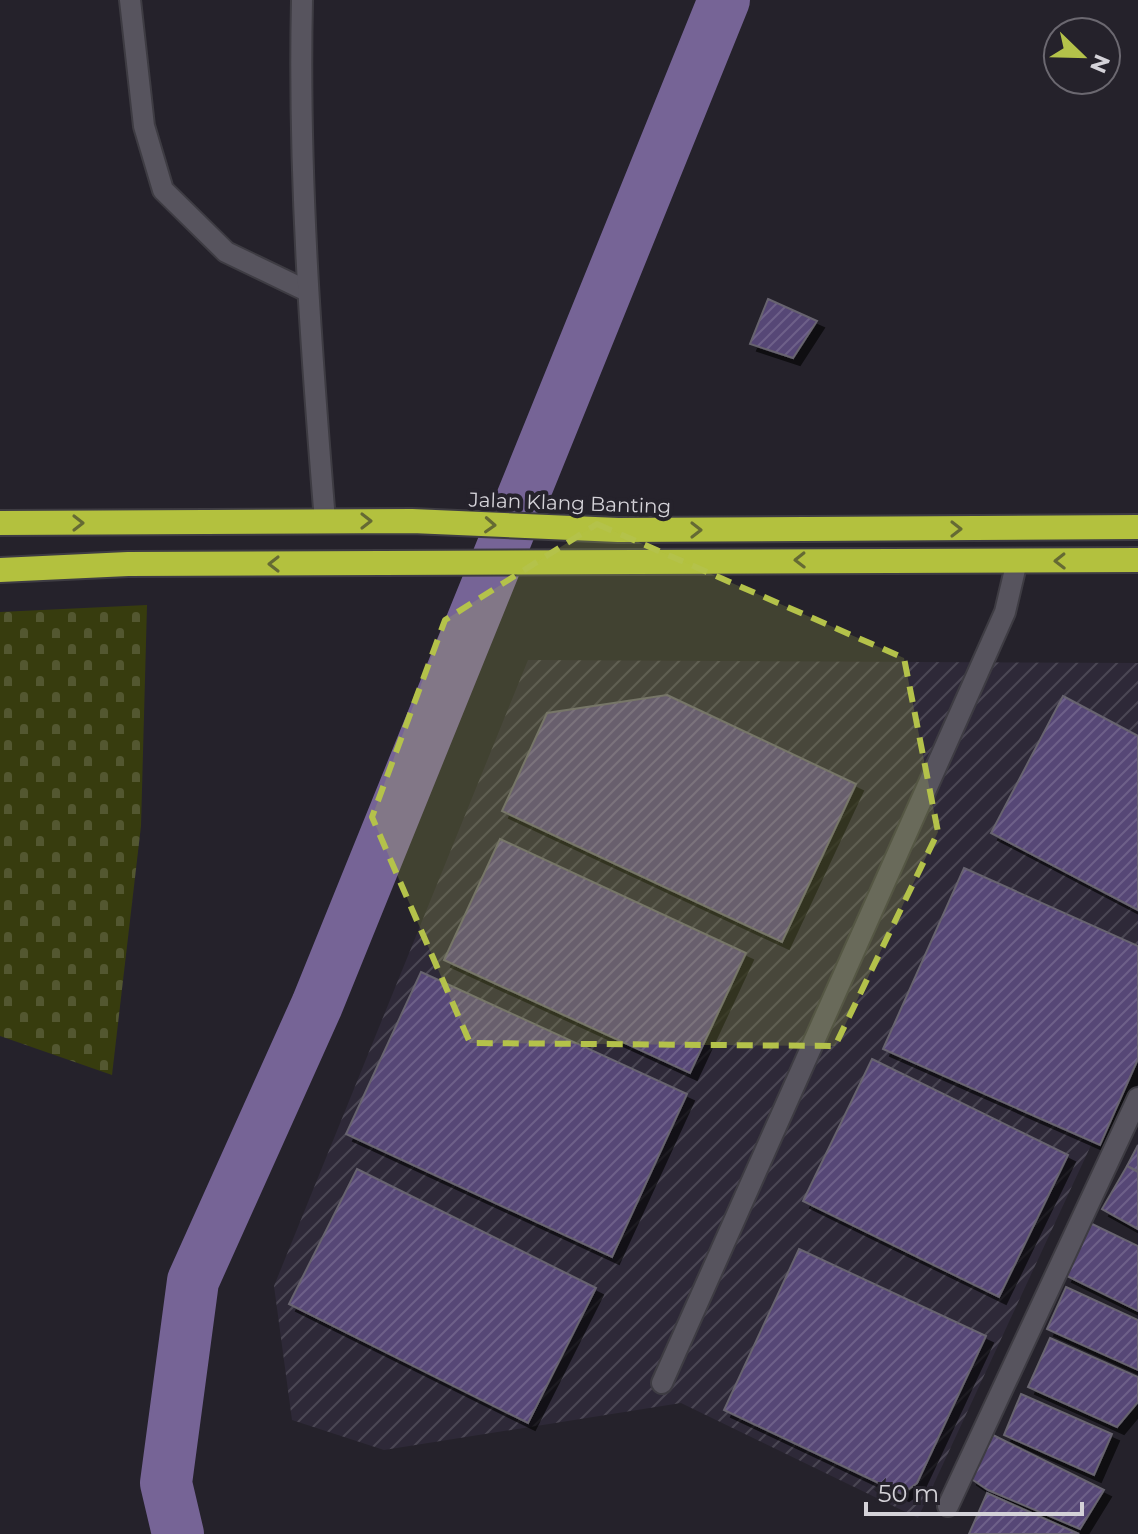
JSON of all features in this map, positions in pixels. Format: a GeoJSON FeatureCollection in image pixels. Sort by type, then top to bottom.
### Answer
{"type":"FeatureCollection","features":[{"type":"Feature","properties":{"kind":"highway","name":"Jalan Klang Banting"},"geometry":{"type":"LineString","coordinates":[[0,523],[412,521],[618,530],[1138,527]]}},
{"type":"Feature","properties":{"kind":"highway"},"geometry":{"type":"LineString","coordinates":[[0,570],[128,564],[1138,560]]}},
{"type":"Feature","properties":{"kind":"street"},"geometry":{"type":"LineString","coordinates":[[130,0],[144,126],[163,190],[226,252],[307,291]]}},
{"type":"Feature","properties":{"kind":"street"},"geometry":{"type":"LineString","coordinates":[[302,0],[300,87],[307,291],[325,521]]}},
{"type":"Feature","properties":{"kind":"street"},"geometry":{"type":"LineString","coordinates":[[662,1383],[1005,612],[1017,561]]}},
{"type":"Feature","properties":{"kind":"street"},"geometry":{"type":"LineString","coordinates":[[948,1506],[1138,1098]]}},
{"type":"Feature","properties":{"kind":"highlighted area"},"geometry":{"type":"Polygon","coordinates":[[[597,524],[904,658],[938,832],[835,1046],[470,1043],[372,817],[445,620],[597,524]]]}},
{"type":"Feature","properties":{"kind":"shaded area"},"geometry":{"type":"Polygon","coordinates":[[[528,660],[1138,663],[1138,1044],[918,1518],[681,1403],[384,1450],[292,1420],[274,1286],[528,660]]]}},
{"type":"Feature","properties":{"kind":"green space"},"geometry":{"type":"Polygon","coordinates":[[[147,605],[141,826],[112,1075],[0,1036],[0,612],[147,605]]]}},
{"type":"Feature","properties":{"kind":"building"},"geometry":{"type":"Polygon","coordinates":[[[768,299],[817,321],[793,358],[750,344],[768,299]]]}},
{"type":"Feature","properties":{"kind":"building"},"geometry":{"type":"Polygon","coordinates":[[[667,695],[856,784],[782,942],[502,811],[547,713],[667,695]]]}},
{"type":"Feature","properties":{"kind":"building"},"geometry":{"type":"Polygon","coordinates":[[[1063,696],[1138,736],[1138,910],[991,833],[1063,696]]]}},
{"type":"Feature","properties":{"kind":"building"},"geometry":{"type":"Polygon","coordinates":[[[500,839],[746,953],[690,1073],[444,960],[500,839]]]}},
{"type":"Feature","properties":{"kind":"building"},"geometry":{"type":"Polygon","coordinates":[[[964,868],[1138,946],[1138,1059],[1100,1145],[883,1049],[964,868]]]}},
{"type":"Feature","properties":{"kind":"building"},"geometry":{"type":"Polygon","coordinates":[[[421,972],[687,1094],[612,1257],[346,1134],[421,972]]]}},
{"type":"Feature","properties":{"kind":"building"},"geometry":{"type":"Polygon","coordinates":[[[872,1059],[1068,1155],[999,1297],[803,1201],[872,1059]]]}},
{"type":"Feature","properties":{"kind":"building"},"geometry":{"type":"Polygon","coordinates":[[[1138,1145],[1138,1171],[1127,1166],[1138,1145]]]}},
{"type":"Feature","properties":{"kind":"building"},"geometry":{"type":"Polygon","coordinates":[[[1127,1166],[1138,1172],[1138,1229],[1102,1209],[1127,1166]]]}},
{"type":"Feature","properties":{"kind":"building"},"geometry":{"type":"Polygon","coordinates":[[[357,1169],[596,1288],[528,1423],[289,1304],[357,1169]]]}},
{"type":"Feature","properties":{"kind":"building"},"geometry":{"type":"Polygon","coordinates":[[[1090,1223],[1138,1246],[1138,1311],[1065,1275],[1090,1223]]]}},
{"type":"Feature","properties":{"kind":"building"},"geometry":{"type":"Polygon","coordinates":[[[799,1249],[986,1336],[917,1483],[902,1494],[724,1410],[799,1249]]]}},
{"type":"Feature","properties":{"kind":"building"},"geometry":{"type":"Polygon","coordinates":[[[1066,1287],[1138,1320],[1138,1370],[1047,1329],[1066,1287]]]}},
{"type":"Feature","properties":{"kind":"building"},"geometry":{"type":"Polygon","coordinates":[[[1050,1338],[1138,1377],[1138,1402],[1117,1427],[1028,1387],[1050,1338]]]}},
{"type":"Feature","properties":{"kind":"building"},"geometry":{"type":"Polygon","coordinates":[[[1021,1394],[1112,1434],[1094,1475],[1004,1435],[1021,1394]]]}},
{"type":"Feature","properties":{"kind":"building"},"geometry":{"type":"Polygon","coordinates":[[[993,1435],[1104,1490],[1080,1529],[988,1490],[970,1478],[993,1435]]]}},
{"type":"Feature","properties":{"kind":"building"},"geometry":{"type":"Polygon","coordinates":[[[987,1493],[1079,1534],[969,1534],[987,1493]]]}},
{"type":"Feature","properties":{"kind":"waterway"},"geometry":{"type":"LineString","coordinates":[[178,1534],[166,1483],[193,1281],[317,1005],[724,0]]}}]}
